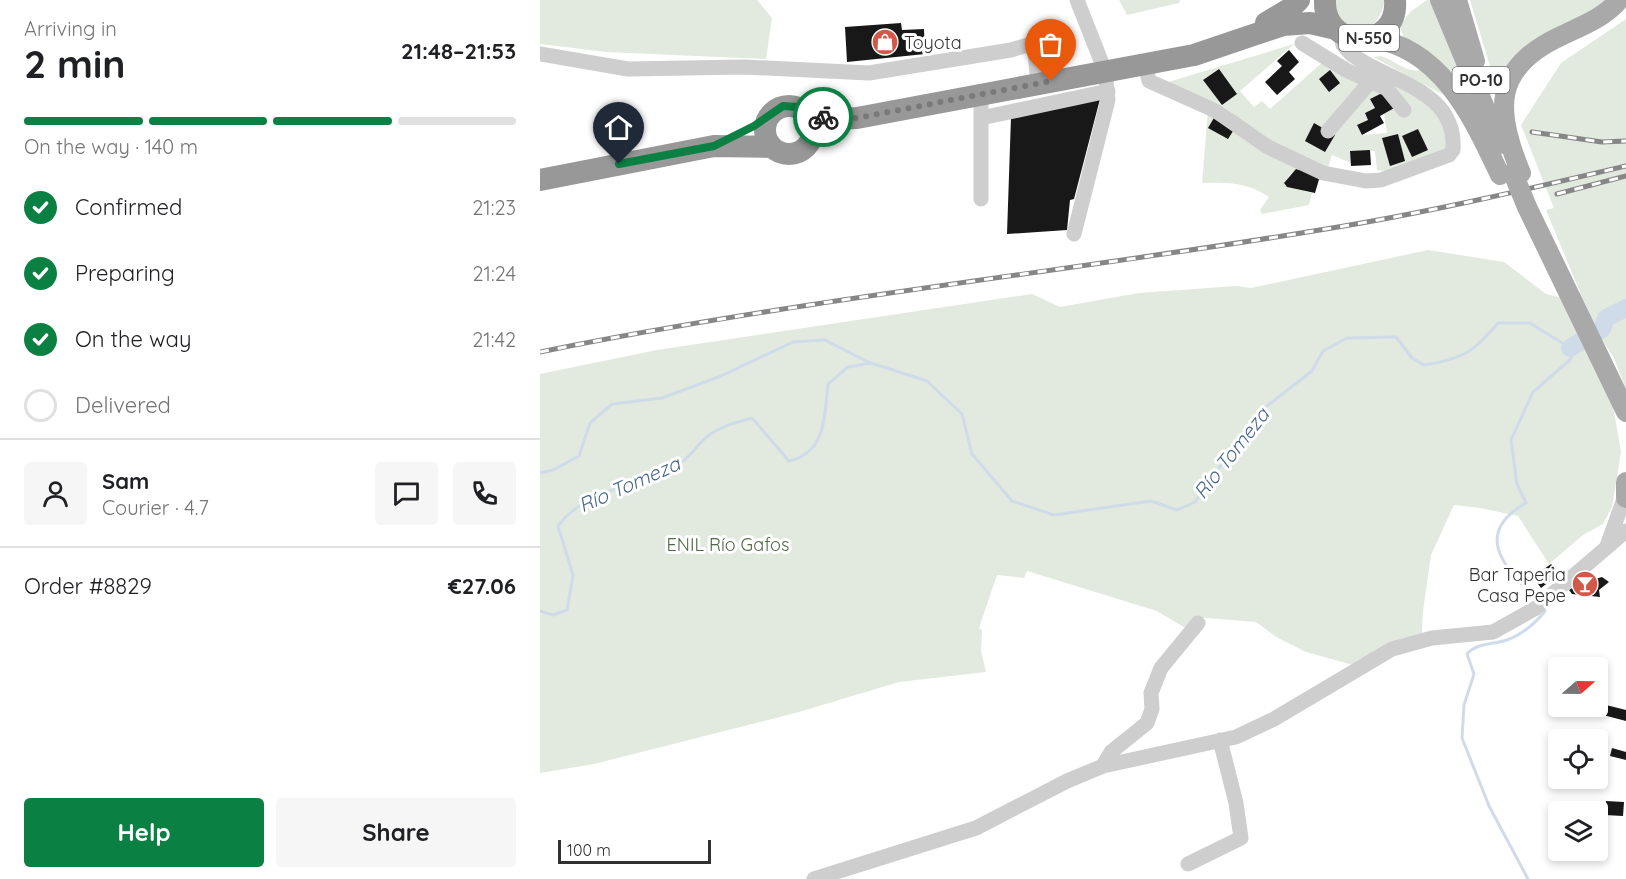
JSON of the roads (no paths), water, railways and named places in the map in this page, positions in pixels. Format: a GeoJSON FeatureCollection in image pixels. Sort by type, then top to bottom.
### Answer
{"type":"FeatureCollection","features":[{"type":"Feature","properties":{"kind":"highway"},"geometry":{"type":"LineString","coordinates":[[1214,49],[1230,37],[1278,17],[1299,0]]}},
{"type":"Feature","properties":{"kind":"highway","name":"N-550"},"geometry":{"type":"LineString","coordinates":[[1283,25],[1313,0]]}},
{"type":"Feature","properties":{"kind":"highway","name":"N-550"},"geometry":{"type":"LineString","coordinates":[[1325,0],[1328,17],[1338,31]]}},
{"type":"Feature","properties":{"kind":"highway","name":"N-550"},"geometry":{"type":"LineString","coordinates":[[714,146],[768,118],[774,110],[783,106],[798,107],[805,112],[827,119],[857,118],[1038,84],[1107,81],[1150,74],[1283,25],[1310,23],[1338,31],[1355,39],[1371,38],[1385,29],[1395,8],[1416,0]]}},
{"type":"Feature","properties":{"kind":"highway"},"geometry":{"type":"LineString","coordinates":[[805,112],[813,126],[810,142]]}},
{"type":"Feature","properties":{"kind":"highway"},"geometry":{"type":"LineString","coordinates":[[768,118],[765,135],[772,147]]}},
{"type":"Feature","properties":{"kind":"highway","name":"N-550"},"geometry":{"type":"LineString","coordinates":[[540,180],[714,146],[772,147],[782,153],[794,154],[810,142],[857,118]]}},
{"type":"Feature","properties":{"kind":"main road","name":"PO-10"},"geometry":{"type":"LineString","coordinates":[[1440,0],[1455,10],[1512,174]]}},
{"type":"Feature","properties":{"kind":"main road"},"geometry":{"type":"LineString","coordinates":[[1512,174],[1502,107],[1507,86],[1521,64],[1532,54],[1552,40],[1604,15],[1619,0]]}},
{"type":"Feature","properties":{"kind":"main road"},"geometry":{"type":"LineString","coordinates":[[1371,38],[1391,41],[1411,51],[1447,82],[1512,174],[1526,206],[1547,267],[1562,280],[1626,412]]}},
{"type":"Feature","properties":{"kind":"street"},"geometry":{"type":"LineString","coordinates":[[1074,234],[1108,100],[1107,81],[1077,0]]}},
{"type":"Feature","properties":{"kind":"street"},"geometry":{"type":"LineString","coordinates":[[1338,31],[1347,50],[1364,73],[1387,89],[1404,110]]}},
{"type":"Feature","properties":{"kind":"street"},"geometry":{"type":"LineString","coordinates":[[540,54],[628,69],[744,67],[869,74],[1011,50],[1034,43],[1038,84]]}},
{"type":"Feature","properties":{"kind":"street"},"geometry":{"type":"LineString","coordinates":[[1150,74],[1216,111],[1268,147],[1323,173],[1366,181],[1381,180],[1449,154],[1452,150],[1452,132],[1446,116],[1419,90],[1364,73],[1302,43]]}},
{"type":"Feature","properties":{"kind":"street"},"geometry":{"type":"LineString","coordinates":[[1328,131],[1364,73]]}},
{"type":"Feature","properties":{"kind":"street"},"geometry":{"type":"LineString","coordinates":[[981,118],[1107,81]]}},
{"type":"Feature","properties":{"kind":"street"},"geometry":{"type":"LineString","coordinates":[[981,94],[981,199]]}},
{"type":"Feature","properties":{"kind":"street"},"geometry":{"type":"LineString","coordinates":[[1606,546],[1626,492]]}},
{"type":"Feature","properties":{"kind":"street"},"geometry":{"type":"LineString","coordinates":[[814,879],[976,828],[1067,781],[1103,766],[1220,740],[1274,719],[1392,649],[1432,638],[1494,632],[1518,621],[1536,608],[1626,531]]}},
{"type":"Feature","properties":{"kind":"street"},"geometry":{"type":"LineString","coordinates":[[1103,766],[1111,752],[1147,723],[1152,709],[1151,693],[1161,668],[1198,623]]}},
{"type":"Feature","properties":{"kind":"street"},"geometry":{"type":"LineString","coordinates":[[1188,864],[1241,838],[1236,803],[1220,740]]}},
{"type":"Feature","properties":{"kind":"waterway","name":"Río Tomeza"},"geometry":{"type":"LineString","coordinates":[[1570,348],[1602,329],[1606,318],[1626,308]]}},
{"type":"Feature","properties":{"kind":"waterway","name":"Río Tomeza"},"geometry":{"type":"LineString","coordinates":[[540,611],[553,615],[567,610],[573,575],[558,526],[570,513],[599,495],[679,464],[714,432],[752,418],[789,461],[801,456],[811,450],[821,431],[828,384],[848,367],[871,363],[927,381],[962,414],[972,454],[1012,501],[1054,515],[1151,501],[1177,510],[1195,502],[1258,413],[1312,371],[1323,351],[1347,338],[1396,337],[1412,358],[1424,365],[1466,353],[1474,348],[1498,323],[1530,323],[1570,348],[1571,359],[1533,392],[1511,440],[1517,484],[1526,503],[1510,514],[1501,526],[1497,538],[1504,562],[1535,597]]}},
{"type":"Feature","properties":{"kind":"waterway","name":"Río Tomeza"},"geometry":{"type":"LineString","coordinates":[[540,473],[553,470],[579,456],[590,423],[612,404],[662,398],[721,376],[793,342],[825,340],[870,363]]}},
{"type":"Feature","properties":{"kind":"waterway"},"geometry":{"type":"LineString","coordinates":[[1528,879],[1489,806],[1462,738],[1464,705],[1474,674],[1467,654],[1481,646],[1518,635],[1545,611]]}},
{"type":"Feature","properties":{"kind":"railway"},"geometry":{"type":"LineString","coordinates":[[1532,132],[1602,142],[1626,141]]}},
{"type":"Feature","properties":{"kind":"railway"},"geometry":{"type":"LineString","coordinates":[[540,352],[841,300],[1380,220],[1626,166]]}},
{"type":"Feature","properties":{"kind":"railway"},"geometry":{"type":"LineString","coordinates":[[1557,194],[1626,176]]}},
{"type":"Feature","properties":{"kind":"place","name":"Toyota"},"geometry":{"type":"Point","coordinates":[885,42]}},
{"type":"Feature","properties":{"kind":"place","name":"Bar Taperia Casa Pepe"},"geometry":{"type":"Point","coordinates":[1585,584]}},
{"type":"Feature","properties":{"kind":"park label","name":"ENIL Río Gafos"},"geometry":{"type":"Point","coordinates":[728,544]}}]}
